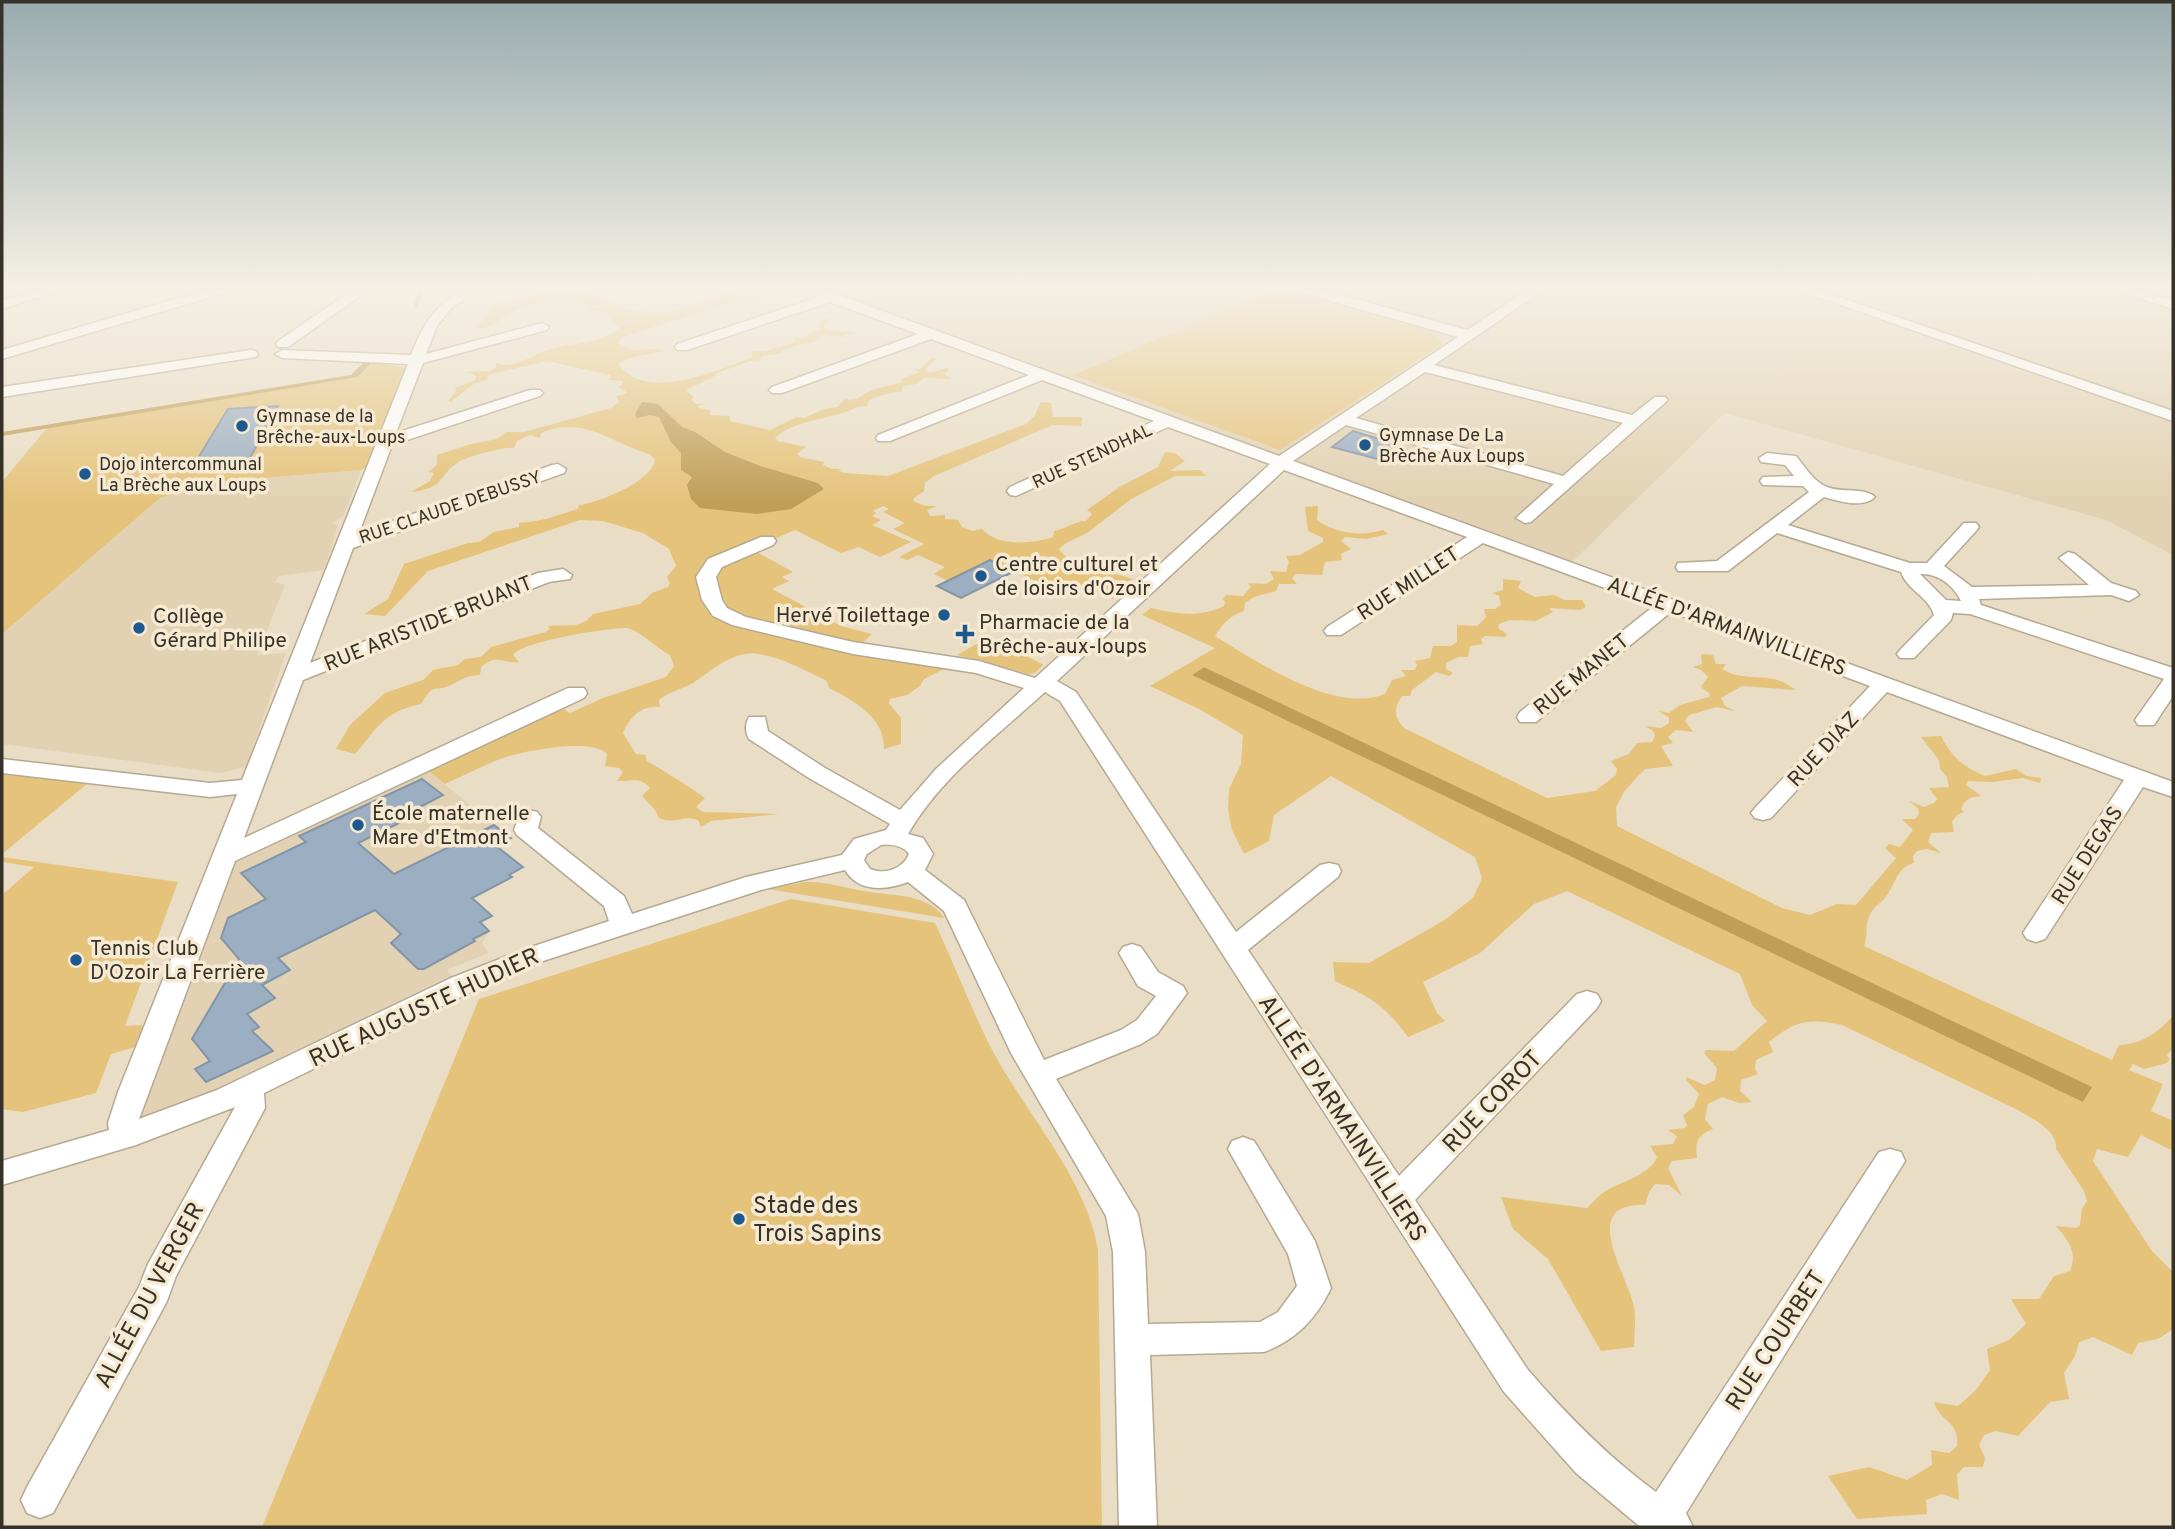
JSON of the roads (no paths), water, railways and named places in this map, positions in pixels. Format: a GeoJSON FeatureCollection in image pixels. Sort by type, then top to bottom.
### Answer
{"type":"FeatureCollection","features":[{"type":"Feature","properties":{"kind":"street"},"geometry":{"type":"LineString","coordinates":[[2,392],[219,360]]}},
{"type":"Feature","properties":{"kind":"street"},"geometry":{"type":"LineString","coordinates":[[125,1137],[124,1124],[133,1092],[416,360]]}},
{"type":"Feature","properties":{"kind":"street"},"geometry":{"type":"LineString","coordinates":[[777,390],[859,360]]}},
{"type":"Feature","properties":{"kind":"street","name":"ALLÉE D'ARMAINVILLIERS"},"geometry":{"type":"LineString","coordinates":[[1002,360],[2173,790]]}},
{"type":"Feature","properties":{"kind":"street"},"geometry":{"type":"LineString","coordinates":[[757,722],[757,734],[898,829],[919,848],[919,863],[911,872],[890,880],[868,878],[854,867],[852,860],[858,848],[865,843],[898,829],[932,787],[1281,462],[1429,360]]}},
{"type":"Feature","properties":{"kind":"street"},"geometry":{"type":"LineString","coordinates":[[2010,360],[2173,416]]}},
{"type":"Feature","properties":{"kind":"street"},"geometry":{"type":"LineString","coordinates":[[1420,366],[1635,421]]}},
{"type":"Feature","properties":{"kind":"street"},"geometry":{"type":"LineString","coordinates":[[884,438],[1042,375]]}},
{"type":"Feature","properties":{"kind":"street"},"geometry":{"type":"LineString","coordinates":[[383,443],[535,393]]}},
{"type":"Feature","properties":{"kind":"street"},"geometry":{"type":"LineString","coordinates":[[1525,518],[1660,400]]}},
{"type":"Feature","properties":{"kind":"street"},"geometry":{"type":"LineString","coordinates":[[1342,419],[1566,482]]}},
{"type":"Feature","properties":{"kind":"street","name":"RUE STENDHAL"},"geometry":{"type":"LineString","coordinates":[[1016,491],[1168,421]]}},
{"type":"Feature","properties":{"kind":"street"},"geometry":{"type":"LineString","coordinates":[[1767,458],[1790,460],[1815,486]]}},
{"type":"Feature","properties":{"kind":"street","name":"RUE CLAUDE DEBUSSY"},"geometry":{"type":"LineString","coordinates":[[343,545],[558,469]]}},
{"type":"Feature","properties":{"kind":"street"},"geometry":{"type":"LineString","coordinates":[[1769,481],[1815,486],[1842,497],[1866,497]]}},
{"type":"Feature","properties":{"kind":"street"},"geometry":{"type":"LineString","coordinates":[[1685,568],[1721,567],[1773,526],[1815,486]]}},
{"type":"Feature","properties":{"kind":"street"},"geometry":{"type":"LineString","coordinates":[[1773,526],[1909,569],[1932,568],[1945,573],[1969,600],[2173,678],[2146,720]]}},
{"type":"Feature","properties":{"kind":"street"},"geometry":{"type":"LineString","coordinates":[[1932,568],[1970,527]]}},
{"type":"Feature","properties":{"kind":"street","name":"RUE MILLET"},"geometry":{"type":"LineString","coordinates":[[1334,631],[1481,536]]}},
{"type":"Feature","properties":{"kind":"street","name":"ALLÉE D'ARMAINVILLIERS"},"geometry":{"type":"LineString","coordinates":[[767,541],[715,564],[706,577],[712,600],[720,612],[751,624],[853,649],[979,667],[1041,684],[1068,696],[1495,1352],[1563,1437],[1598,1471],[1667,1523]]}},
{"type":"Feature","properties":{"kind":"street"},"geometry":{"type":"LineString","coordinates":[[2068,558],[2109,590]]}},
{"type":"Feature","properties":{"kind":"street"},"geometry":{"type":"LineString","coordinates":[[1908,654],[1944,616],[1941,606],[1912,578],[1909,569]]}},
{"type":"Feature","properties":{"kind":"street","name":"RUE ARISTIDE BRUANT"},"geometry":{"type":"LineString","coordinates":[[293,677],[545,577],[563,575]]}},
{"type":"Feature","properties":{"kind":"street"},"geometry":{"type":"LineString","coordinates":[[1941,606],[1969,600],[2109,590],[2129,595]]}},
{"type":"Feature","properties":{"kind":"street","name":"RUE MANET"},"geometry":{"type":"LineString","coordinates":[[1528,717],[1668,605]]}},
{"type":"Feature","properties":{"kind":"street","name":"RUE DIAZ"},"geometry":{"type":"LineString","coordinates":[[1763,813],[1883,684]]}},
{"type":"Feature","properties":{"kind":"street"},"geometry":{"type":"LineString","coordinates":[[223,857],[576,693]]}},
{"type":"Feature","properties":{"kind":"street"},"geometry":{"type":"LineString","coordinates":[[2,766],[210,790],[251,786]]}},
{"type":"Feature","properties":{"kind":"street","name":"RUE DEGAS"},"geometry":{"type":"LineString","coordinates":[[2036,933],[2138,778]]}},
{"type":"Feature","properties":{"kind":"street"},"geometry":{"type":"LineString","coordinates":[[529,817],[526,830],[615,902],[623,925]]}},
{"type":"Feature","properties":{"kind":"street","name":"RUE AUGUSTE HUDIER"},"geometry":{"type":"LineString","coordinates":[[2,1173],[125,1137],[249,1088],[485,974],[623,925],[801,870],[852,860]]}},
{"type":"Feature","properties":{"kind":"street"},"geometry":{"type":"LineString","coordinates":[[1233,948],[1329,871]]}},
{"type":"Feature","properties":{"kind":"street"},"geometry":{"type":"LineString","coordinates":[[911,872],[955,906],[1012,1030],[1122,1214],[1129,1252],[1138,1527]]}},
{"type":"Feature","properties":{"kind":"street"},"geometry":{"type":"LineString","coordinates":[[1038,1074],[1131,1037],[1147,1027],[1173,993],[1148,979],[1132,953]]}},
{"type":"Feature","properties":{"kind":"street","name":"RUE COROT"},"geometry":{"type":"LineString","coordinates":[[1396,1200],[1587,1001]]}},
{"type":"Feature","properties":{"kind":"street","name":"ALLÉE DU VERGER"},"geometry":{"type":"LineString","coordinates":[[40,1500],[250,1108],[249,1088]]}},
{"type":"Feature","properties":{"kind":"street"},"geometry":{"type":"LineString","coordinates":[[1132,1340],[1264,1338],[1290,1322],[1314,1288],[1304,1251],[1243,1149]]}},
{"type":"Feature","properties":{"kind":"street","name":"RUE COURBET"},"geometry":{"type":"LineString","coordinates":[[1667,1523],[1890,1161]]}},
{"type":"Feature","properties":{"kind":"place","name":"Gymnase de la Brêche-aux-Loups"},"geometry":{"type":"Point","coordinates":[242,426]}},
{"type":"Feature","properties":{"kind":"place","name":"Gymnase De La Brèche Aux Loups"},"geometry":{"type":"Point","coordinates":[1365,445]}},
{"type":"Feature","properties":{"kind":"place","name":"Dojo intercommunal La Brèche aux Loups"},"geometry":{"type":"Point","coordinates":[85,474]}},
{"type":"Feature","properties":{"kind":"place","name":"Centre culturel et de loisirs d'Ozoir"},"geometry":{"type":"Point","coordinates":[981,576]}},
{"type":"Feature","properties":{"kind":"place","name":"Hervé Toilettage"},"geometry":{"type":"Point","coordinates":[944,615]}},
{"type":"Feature","properties":{"kind":"place","name":"Collège Gérard Philipe"},"geometry":{"type":"Point","coordinates":[139,628]}},
{"type":"Feature","properties":{"kind":"place","name":"Pharmacie de la Brêche-aux-loups"},"geometry":{"type":"Point","coordinates":[965,634]}},
{"type":"Feature","properties":{"kind":"place","name":"École maternelle Mare d'Etmont"},"geometry":{"type":"Point","coordinates":[358,825]}},
{"type":"Feature","properties":{"kind":"place","name":"Tennis Club D'Ozoir La Ferrière"},"geometry":{"type":"Point","coordinates":[76,960]}},
{"type":"Feature","properties":{"kind":"place","name":"Stade des Trois Sapins"},"geometry":{"type":"Point","coordinates":[739,1219]}}]}
